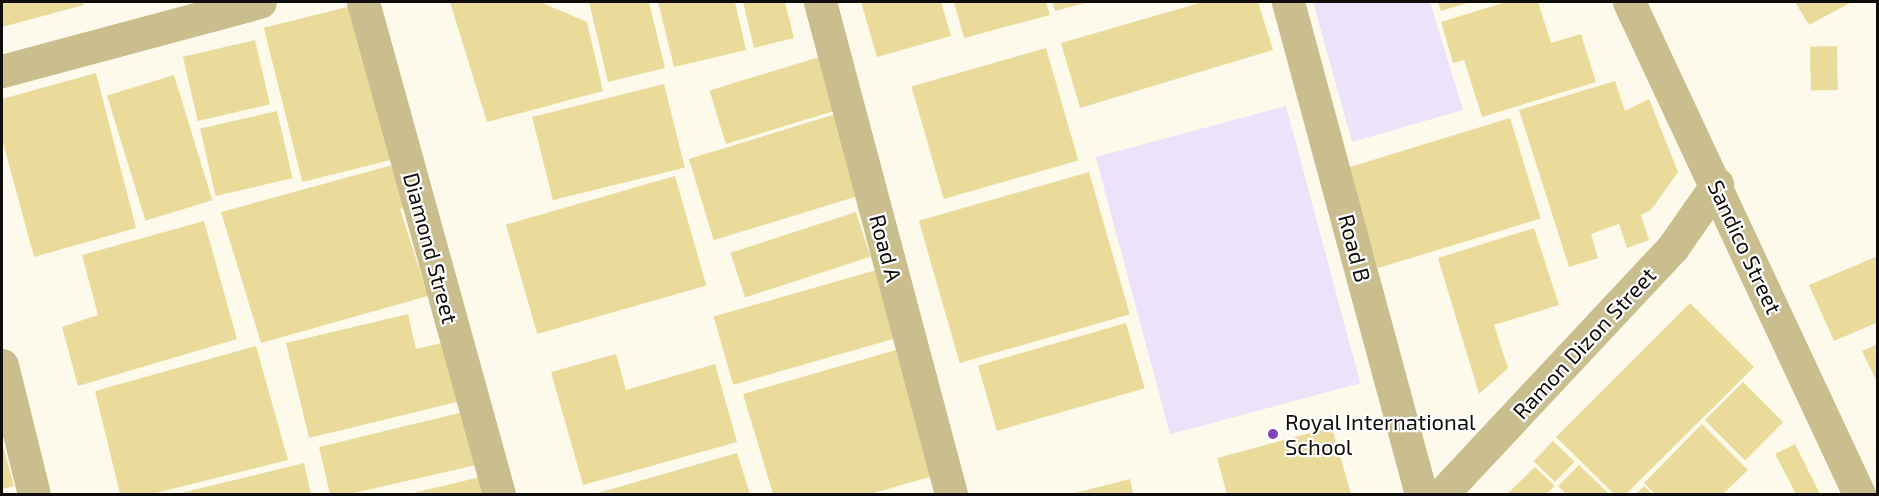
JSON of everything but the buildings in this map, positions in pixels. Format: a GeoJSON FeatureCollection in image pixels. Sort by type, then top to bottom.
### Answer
{"type":"FeatureCollection","features":[{"type":"Feature","properties":{"kind":"street"},"geometry":{"type":"LineString","coordinates":[[2,71],[260,2]]}},
{"type":"Feature","properties":{"kind":"street","name":"Diamond Street"},"geometry":{"type":"LineString","coordinates":[[363,2],[499,495]]}},
{"type":"Feature","properties":{"kind":"street","name":"Road A"},"geometry":{"type":"LineString","coordinates":[[820,2],[951,495]]}},
{"type":"Feature","properties":{"kind":"street","name":"Road B"},"geometry":{"type":"LineString","coordinates":[[1288,2],[1421,495]]}},
{"type":"Feature","properties":{"kind":"street","name":"Sandico Street"},"geometry":{"type":"LineString","coordinates":[[1629,2],[1717,184],[1859,495]]}},
{"type":"Feature","properties":{"kind":"street","name":"Ramon Dizon Street"},"geometry":{"type":"LineString","coordinates":[[1442,495],[1673,247],[1717,184]]}},
{"type":"Feature","properties":{"kind":"street"},"geometry":{"type":"LineString","coordinates":[[2,365],[34,495]]}},
{"type":"Feature","properties":{"kind":"shaded area"},"geometry":{"type":"Polygon","coordinates":[[[1313,2],[1430,2],[1463,110],[1352,142],[1313,2]]]}},
{"type":"Feature","properties":{"kind":"shaded area"},"geometry":{"type":"Polygon","coordinates":[[[1286,106],[1360,383],[1170,434],[1096,157],[1286,106]]]}},
{"type":"Feature","properties":{"kind":"place","name":"Royal International School"},"geometry":{"type":"Point","coordinates":[1273,434]}}]}
